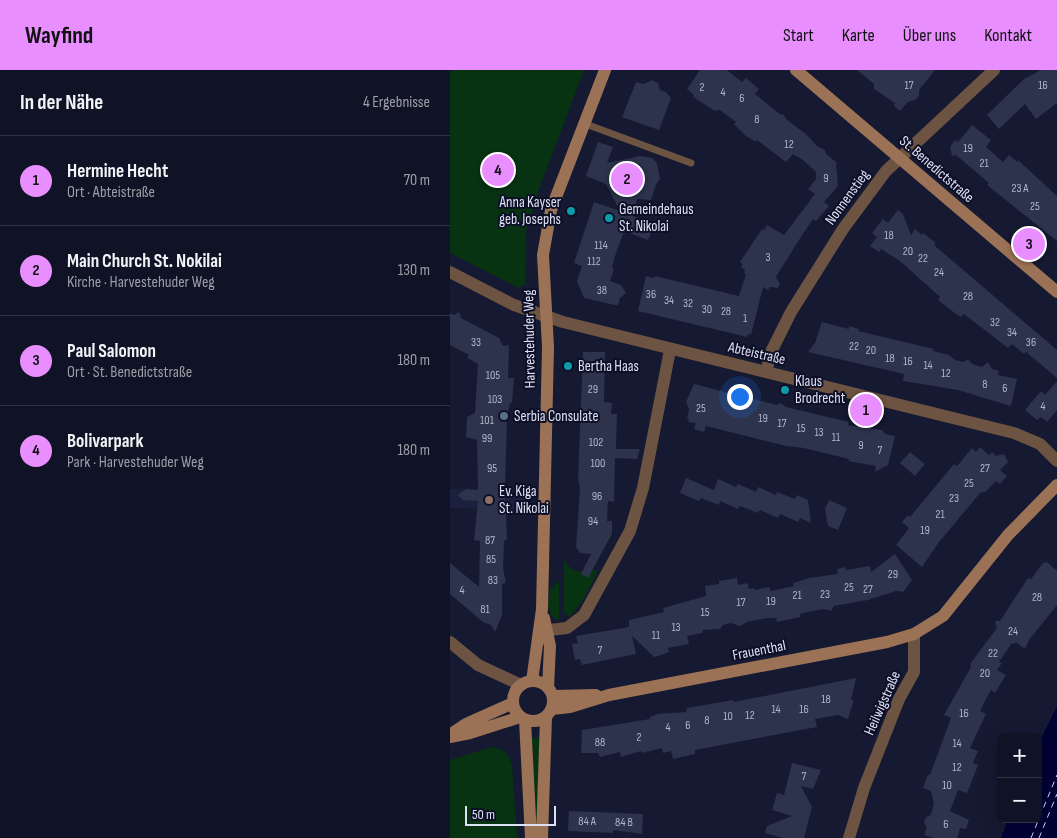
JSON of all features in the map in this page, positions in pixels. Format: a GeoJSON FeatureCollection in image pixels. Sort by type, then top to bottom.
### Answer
{"type":"FeatureCollection","features":[{"type":"Feature","properties":{"kind":"street","name":"St. Benedictstraße"},"geometry":{"type":"LineString","coordinates":[[796,70],[1057,292]]}},
{"type":"Feature","properties":{"kind":"street","name":"Nonnenstieg"},"geometry":{"type":"LineString","coordinates":[[766,372],[781,331],[806,287],[846,224],[886,171],[994,70]]}},
{"type":"Feature","properties":{"kind":"street","name":"Harvestehuder Weg"},"geometry":{"type":"LineString","coordinates":[[542,838],[550,702],[550,652],[544,631],[542,609],[548,347],[544,263],[546,231],[551,210],[602,73]]}},
{"type":"Feature","properties":{"kind":"street","name":"Abteistraße"},"geometry":{"type":"LineString","coordinates":[[450,272],[514,305],[547,317],[670,350],[1014,433],[1040,444],[1057,461]]}},
{"type":"Feature","properties":{"kind":"street"},"geometry":{"type":"LineString","coordinates":[[544,631],[567,628],[584,616],[630,531],[643,488],[670,350]]}},
{"type":"Feature","properties":{"kind":"street"},"geometry":{"type":"LineString","coordinates":[[914,634],[936,622],[949,610],[1008,535],[1057,485]]}},
{"type":"Feature","properties":{"kind":"street","name":"Harvestehuder Weg"},"geometry":{"type":"LineString","coordinates":[[513,703],[514,694],[526,683],[544,631]]}},
{"type":"Feature","properties":{"kind":"street","name":"Frauenthal"},"geometry":{"type":"LineString","coordinates":[[550,702],[570,707],[608,695],[887,642],[914,634]]}},
{"type":"Feature","properties":{"kind":"street","name":"Heilwigstraße"},"geometry":{"type":"LineString","coordinates":[[849,838],[864,788],[898,699],[914,672],[914,634]]}},
{"type":"Feature","properties":{"kind":"street"},"geometry":{"type":"LineString","coordinates":[[450,642],[478,665],[526,683],[541,682],[550,702],[535,721],[522,718],[470,733],[450,736]]}},
{"type":"Feature","properties":{"kind":"street"},"geometry":{"type":"LineString","coordinates":[[450,736],[466,724],[513,703],[522,718],[531,838]]}},
{"type":"Feature","properties":{"kind":"lane"},"geometry":{"type":"LineString","coordinates":[[583,123],[691,163]]}},
{"type":"Feature","properties":{"kind":"shaded area","name":"Ev. Kiga St. Nikolai"},"geometry":{"type":"Polygon","coordinates":[[[450,489],[528,491],[527,511],[450,508],[450,489]]]}},
{"type":"Feature","properties":{"kind":"shaded area"},"geometry":{"type":"Polygon","coordinates":[[[1057,706],[1057,838],[1001,838],[1007,823],[1042,823],[1042,737],[1057,706]]]}},
{"type":"Feature","properties":{"kind":"green space"},"geometry":{"type":"Polygon","coordinates":[[[454,70],[584,70],[538,192],[526,231],[525,284],[519,288],[450,253],[450,72],[454,70]]]}},
{"type":"Feature","properties":{"kind":"green space"},"geometry":{"type":"Polygon","coordinates":[[[564,560],[577,571],[584,572],[593,569],[598,572],[583,600],[570,617],[564,613],[564,560]]]}},
{"type":"Feature","properties":{"kind":"green space"},"geometry":{"type":"Polygon","coordinates":[[[559,581],[559,621],[551,616],[548,606],[550,589],[559,581]]]}},
{"type":"Feature","properties":{"kind":"green space"},"geometry":{"type":"Polygon","coordinates":[[[543,737],[538,835],[535,835],[532,738],[543,737]]]}},
{"type":"Feature","properties":{"kind":"green space"},"geometry":{"type":"Polygon","coordinates":[[[491,747],[505,752],[512,766],[517,838],[450,838],[450,760],[491,747]]]}},
{"type":"Feature","properties":{"kind":"building"},"geometry":{"type":"Polygon","coordinates":[[[700,70],[727,70],[742,82],[746,78],[759,89],[755,94],[781,115],[783,114],[787,120],[806,134],[817,146],[825,150],[826,154],[836,162],[838,186],[824,202],[829,206],[816,221],[813,219],[797,243],[776,277],[780,284],[778,288],[770,287],[768,290],[763,287],[751,335],[748,334],[747,337],[638,311],[646,276],[654,278],[655,276],[739,296],[746,274],[744,273],[745,270],[741,267],[743,264],[740,262],[762,229],[764,230],[767,225],[784,235],[815,194],[808,189],[816,179],[816,172],[803,160],[793,154],[786,162],[757,140],[756,142],[746,136],[734,124],[736,122],[720,110],[715,111],[693,97],[694,95],[687,89],[700,70]]]}},
{"type":"Feature","properties":{"kind":"building"},"geometry":{"type":"Polygon","coordinates":[[[857,70],[935,70],[919,90],[919,96],[915,100],[908,102],[900,111],[894,106],[895,103],[874,89],[874,84],[857,70]]]}},
{"type":"Feature","properties":{"kind":"building"},"geometry":{"type":"Polygon","coordinates":[[[1041,70],[1057,70],[1057,103],[1036,119],[1025,104],[999,129],[987,115],[1024,79],[1041,70]]]}},
{"type":"Feature","properties":{"kind":"building"},"geometry":{"type":"Polygon","coordinates":[[[652,80],[658,83],[660,90],[666,92],[671,98],[659,130],[622,117],[636,82],[644,84],[652,80]]]}},
{"type":"Feature","properties":{"kind":"building"},"geometry":{"type":"Polygon","coordinates":[[[972,125],[991,140],[986,147],[1003,162],[1009,155],[1017,162],[1018,160],[1057,196],[1057,241],[987,185],[989,183],[956,155],[952,156],[950,147],[955,140],[958,142],[972,125]]]}},
{"type":"Feature","properties":{"kind":"building"},"geometry":{"type":"Polygon","coordinates":[[[598,142],[613,147],[607,163],[640,156],[652,158],[657,163],[660,179],[656,184],[651,200],[637,199],[633,216],[654,225],[648,240],[624,231],[614,259],[612,268],[614,269],[610,281],[621,285],[626,293],[620,298],[618,305],[584,298],[577,281],[582,266],[574,263],[594,202],[620,211],[606,184],[586,176],[598,142]]]}},
{"type":"Feature","properties":{"kind":"building"},"geometry":{"type":"Polygon","coordinates":[[[898,210],[903,214],[911,235],[915,229],[936,243],[934,245],[1057,350],[1057,378],[1026,352],[1024,354],[1012,344],[1008,348],[964,314],[961,317],[956,314],[938,300],[940,297],[900,261],[881,249],[879,252],[870,246],[877,237],[872,233],[883,219],[888,223],[898,210]]]}},
{"type":"Feature","properties":{"kind":"building"},"geometry":{"type":"Polygon","coordinates":[[[459,312],[461,318],[499,338],[503,346],[509,345],[508,378],[514,378],[512,403],[510,403],[507,417],[505,490],[507,539],[504,541],[503,568],[506,583],[502,584],[502,615],[495,632],[491,625],[483,622],[450,594],[450,563],[479,587],[480,541],[474,540],[478,501],[463,500],[458,495],[466,489],[478,490],[477,440],[466,437],[467,417],[475,413],[478,364],[467,358],[469,355],[450,345],[450,313],[454,315],[459,312]]]}},
{"type":"Feature","properties":{"kind":"building"},"geometry":{"type":"Polygon","coordinates":[[[822,322],[849,329],[849,326],[859,329],[858,331],[934,349],[933,351],[949,355],[955,360],[963,362],[968,359],[972,364],[982,367],[988,362],[992,369],[999,371],[998,375],[1017,379],[1011,406],[958,390],[903,381],[904,374],[808,352],[815,343],[822,322]]]}},
{"type":"Feature","properties":{"kind":"building"},"geometry":{"type":"Polygon","coordinates":[[[583,352],[605,352],[604,402],[612,403],[611,414],[617,414],[616,449],[640,449],[637,459],[615,458],[614,502],[608,501],[607,521],[612,521],[612,534],[588,578],[581,574],[591,554],[580,553],[576,547],[580,489],[578,479],[583,352]]]}},
{"type":"Feature","properties":{"kind":"building"},"geometry":{"type":"Polygon","coordinates":[[[1057,381],[1057,410],[1047,422],[1041,417],[1037,420],[1025,410],[1041,391],[1045,395],[1057,381]]]}},
{"type":"Feature","properties":{"kind":"building"},"geometry":{"type":"Polygon","coordinates":[[[694,384],[777,405],[780,403],[786,407],[849,422],[848,425],[882,430],[885,434],[895,436],[888,465],[875,472],[876,466],[848,461],[849,459],[804,448],[786,446],[706,426],[704,432],[694,429],[696,423],[688,422],[689,409],[686,402],[694,384]]]}},
{"type":"Feature","properties":{"kind":"building"},"geometry":{"type":"Polygon","coordinates":[[[980,447],[989,455],[992,452],[996,456],[1004,454],[1008,462],[1000,470],[1007,476],[1000,484],[996,481],[985,492],[981,492],[939,542],[922,567],[896,545],[909,528],[902,522],[908,515],[910,517],[954,464],[957,466],[972,448],[976,452],[980,447]]]}},
{"type":"Feature","properties":{"kind":"building"},"geometry":{"type":"Polygon","coordinates":[[[910,452],[925,464],[915,476],[900,463],[910,452]]]}},
{"type":"Feature","properties":{"kind":"building"},"geometry":{"type":"Polygon","coordinates":[[[686,478],[714,490],[718,479],[736,487],[738,484],[756,492],[758,487],[776,495],[777,492],[795,499],[797,495],[808,500],[811,523],[800,518],[798,522],[780,514],[778,518],[760,510],[758,513],[740,506],[738,509],[720,501],[719,505],[701,498],[699,501],[680,493],[686,478]]]}},
{"type":"Feature","properties":{"kind":"building"},"geometry":{"type":"Polygon","coordinates":[[[829,500],[847,508],[838,530],[828,526],[825,509],[829,500]]]}},
{"type":"Feature","properties":{"kind":"building"},"geometry":{"type":"Polygon","coordinates":[[[895,554],[912,580],[903,592],[896,591],[868,600],[834,606],[831,611],[824,609],[808,612],[800,614],[800,617],[777,622],[776,618],[767,618],[747,622],[740,626],[731,623],[723,625],[720,629],[703,630],[702,633],[687,636],[689,644],[668,648],[669,652],[654,657],[632,636],[636,654],[582,665],[580,659],[575,660],[572,644],[578,643],[576,636],[629,627],[629,620],[664,612],[663,608],[706,596],[705,586],[719,584],[719,581],[737,578],[738,585],[748,583],[749,589],[754,588],[755,590],[769,587],[771,591],[794,586],[793,583],[809,578],[838,574],[837,569],[846,567],[846,570],[870,566],[871,572],[895,554]]]}},
{"type":"Feature","properties":{"kind":"building"},"geometry":{"type":"Polygon","coordinates":[[[1047,562],[1057,571],[1057,605],[1029,640],[1025,649],[1016,642],[1012,643],[999,662],[1002,663],[997,670],[1006,675],[995,693],[991,690],[980,711],[986,714],[970,748],[978,751],[973,763],[978,765],[967,793],[958,790],[950,811],[969,820],[966,829],[960,828],[957,838],[934,838],[924,835],[927,828],[924,823],[926,817],[931,815],[934,803],[931,791],[923,788],[928,774],[930,775],[951,718],[944,715],[971,667],[970,664],[997,628],[995,621],[1000,621],[1028,578],[1031,579],[1043,563],[1047,562]]]}},
{"type":"Feature","properties":{"kind":"building"},"geometry":{"type":"Polygon","coordinates":[[[856,678],[851,700],[854,700],[848,719],[838,715],[815,719],[817,727],[695,750],[695,754],[673,759],[671,751],[663,753],[662,748],[642,753],[641,751],[621,757],[620,752],[600,757],[598,753],[581,753],[582,730],[650,719],[650,717],[657,714],[686,712],[687,708],[733,700],[734,702],[856,678]]]}},
{"type":"Feature","properties":{"kind":"building"},"geometry":{"type":"Polygon","coordinates":[[[792,763],[821,770],[813,789],[801,786],[812,807],[804,838],[783,838],[765,833],[767,826],[792,816],[772,810],[777,793],[784,795],[792,763]]]}},
{"type":"Feature","properties":{"kind":"building"},"geometry":{"type":"Polygon","coordinates":[[[569,811],[643,814],[642,834],[613,830],[613,833],[568,831],[569,811]]]}},
{"type":"Feature","properties":{"kind":"ferry route"},"geometry":{"type":"LineString","coordinates":[[1031,838],[1057,775]]}},
{"type":"Feature","properties":{"kind":"ferry route"},"geometry":{"type":"LineString","coordinates":[[1039,838],[1057,794]]}},
{"type":"Feature","properties":{"kind":"place","name":"Bolivarpark"},"geometry":{"type":"Point","coordinates":[498,170]}},
{"type":"Feature","properties":{"kind":"place","name":"Main Church St. Nokilai"},"geometry":{"type":"Point","coordinates":[627,179]}},
{"type":"Feature","properties":{"kind":"place","name":"Anna Kayser geb. Josephs"},"geometry":{"type":"Point","coordinates":[571,211]}},
{"type":"Feature","properties":{"kind":"place","name":"Gemeindehaus St. Nikolai"},"geometry":{"type":"Point","coordinates":[609,218]}},
{"type":"Feature","properties":{"kind":"place","name":"Paul Salomon"},"geometry":{"type":"Point","coordinates":[1029,244]}},
{"type":"Feature","properties":{"kind":"place","name":"Bertha Haas"},"geometry":{"type":"Point","coordinates":[568,366]}},
{"type":"Feature","properties":{"kind":"place","name":"Klaus Brodrecht"},"geometry":{"type":"Point","coordinates":[785,390]}},
{"type":"Feature","properties":{"kind":"place","name":"Hermine Hecht"},"geometry":{"type":"Point","coordinates":[866,410]}},
{"type":"Feature","properties":{"kind":"place","name":"Serbia Consulate"},"geometry":{"type":"Point","coordinates":[504,416]}},
{"type":"Feature","properties":{"kind":"place","name":"Ev. Kiga St. Nikolai"},"geometry":{"type":"Point","coordinates":[489,500]}}]}
